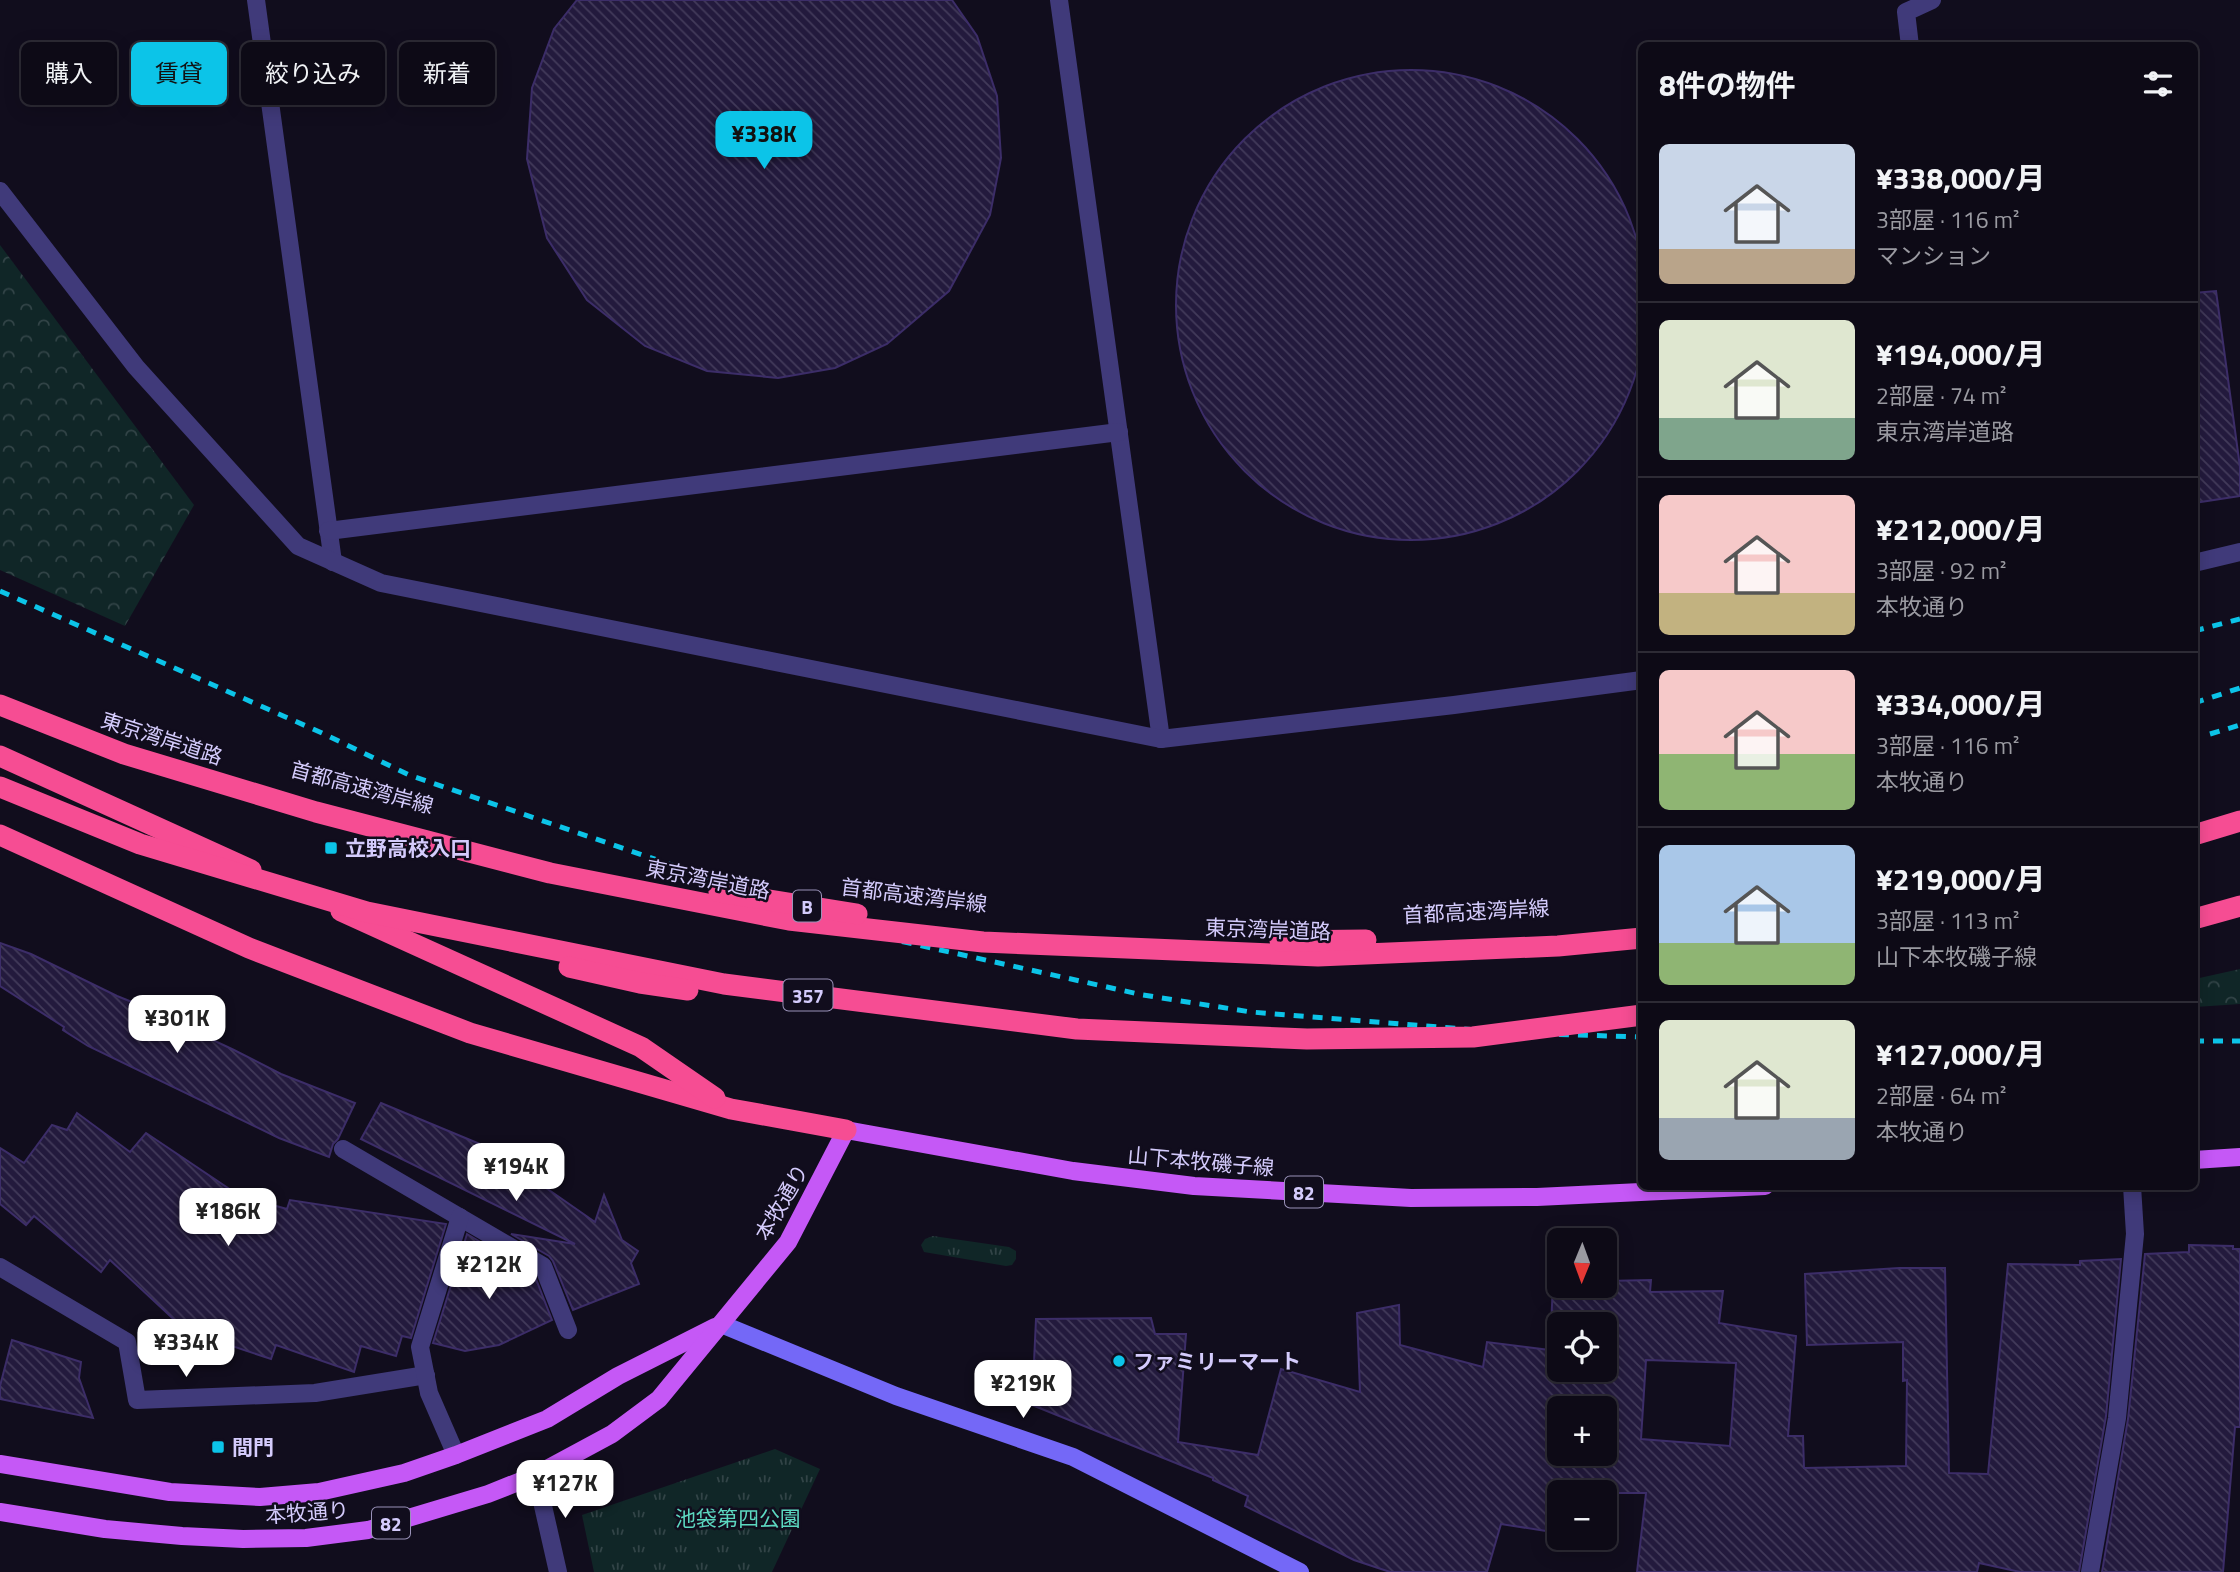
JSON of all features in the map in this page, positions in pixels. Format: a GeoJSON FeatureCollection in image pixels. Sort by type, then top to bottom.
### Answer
{"type":"FeatureCollection","features":[{"type":"Feature","properties":{"kind":"highway","name":"首都高速湾岸線"},"geometry":{"type":"LineString","coordinates":[[0,693],[121,739],[268,787],[496,848],[668,884],[865,915],[988,929],[1244,942],[1396,940],[1584,931],[1638,925]]}},
{"type":"Feature","properties":{"kind":"highway","name":"東京湾岸道路"},"geometry":{"type":"LineString","coordinates":[[0,705],[124,754],[316,812],[550,873],[789,920],[983,942],[1318,956],[1558,946],[1638,938]]}},
{"type":"Feature","properties":{"kind":"highway"},"geometry":{"type":"LineString","coordinates":[[0,756],[641,1047],[732,1109]]}},
{"type":"Feature","properties":{"kind":"highway","name":"357"},"geometry":{"type":"LineString","coordinates":[[0,787],[141,844],[367,912],[723,984],[1077,1029],[1307,1039],[1473,1037],[1638,1016]]}},
{"type":"Feature","properties":{"kind":"highway"},"geometry":{"type":"LineString","coordinates":[[0,802],[120,847],[363,920],[640,983],[909,1021],[1066,1037],[1311,1047],[1475,1044],[1638,1025]]}},
{"type":"Feature","properties":{"kind":"highway"},"geometry":{"type":"LineString","coordinates":[[2198,821],[2240,810]]}},
{"type":"Feature","properties":{"kind":"highway"},"geometry":{"type":"LineString","coordinates":[[2198,834],[2240,821]]}},
{"type":"Feature","properties":{"kind":"highway"},"geometry":{"type":"LineString","coordinates":[[0,835],[249,948],[470,1033],[732,1109],[846,1130]]}},
{"type":"Feature","properties":{"kind":"highway"},"geometry":{"type":"LineString","coordinates":[[2198,905],[2240,893]]}},
{"type":"Feature","properties":{"kind":"highway"},"geometry":{"type":"LineString","coordinates":[[2198,918],[2240,906]]}},
{"type":"Feature","properties":{"kind":"main road","name":"山下本牧磯子線"},"geometry":{"type":"LineString","coordinates":[[846,1130],[1073,1171],[1194,1186],[1411,1198],[1537,1197],[1682,1190]]}},
{"type":"Feature","properties":{"kind":"main road","name":"本牧通り"},"geometry":{"type":"LineString","coordinates":[[0,1512],[105,1529],[182,1536],[306,1538],[368,1530],[488,1494],[536,1475],[612,1434],[659,1399],[788,1242],[846,1130]]}},
{"type":"Feature","properties":{"kind":"main road"},"geometry":{"type":"LineString","coordinates":[[2198,1160],[2240,1157]]}},
{"type":"Feature","properties":{"kind":"main road","name":"本牧通り"},"geometry":{"type":"LineString","coordinates":[[0,1464],[170,1492],[260,1497],[342,1488],[404,1473],[547,1419],[618,1376],[721,1324]]}},
{"type":"Feature","properties":{"kind":"street"},"geometry":{"type":"LineString","coordinates":[[256,0],[333,562]]}},
{"type":"Feature","properties":{"kind":"street"},"geometry":{"type":"LineString","coordinates":[[1059,0],[1161,739]]}},
{"type":"Feature","properties":{"kind":"street"},"geometry":{"type":"LineString","coordinates":[[1909,42],[1902,6],[1932,0]]}},
{"type":"Feature","properties":{"kind":"street"},"geometry":{"type":"LineString","coordinates":[[0,191],[136,367],[298,546],[381,583],[1161,739],[1638,681]]}},
{"type":"Feature","properties":{"kind":"street"},"geometry":{"type":"LineString","coordinates":[[328,531],[1119,432]]}},
{"type":"Feature","properties":{"kind":"street"},"geometry":{"type":"LineString","coordinates":[[2198,562],[2240,552]]}},
{"type":"Feature","properties":{"kind":"street"},"geometry":{"type":"LineString","coordinates":[[343,1149],[543,1266],[568,1330]]}},
{"type":"Feature","properties":{"kind":"street"},"geometry":{"type":"LineString","coordinates":[[2090,1572],[2116,1418],[2135,1234],[2132,1190]]}},
{"type":"Feature","properties":{"kind":"street"},"geometry":{"type":"LineString","coordinates":[[456,1455],[429,1393],[420,1347],[460,1217]]}},
{"type":"Feature","properties":{"kind":"street"},"geometry":{"type":"LineString","coordinates":[[0,1267],[127,1342],[137,1400],[315,1393],[426,1375]]}},
{"type":"Feature","properties":{"kind":"street"},"geometry":{"type":"LineString","coordinates":[[721,1324],[909,1401],[1073,1457],[1300,1572]]}},
{"type":"Feature","properties":{"kind":"street"},"geometry":{"type":"LineString","coordinates":[[536,1475],[558,1572]]}},
{"type":"Feature","properties":{"kind":"green space"},"geometry":{"type":"Polygon","coordinates":[[[0,245],[194,505],[125,626],[0,570],[0,245]]]}},
{"type":"Feature","properties":{"kind":"green space"},"geometry":{"type":"Polygon","coordinates":[[[2240,969],[2240,1004],[2198,1007],[2198,978],[2240,969]]]}},
{"type":"Feature","properties":{"kind":"green space"},"geometry":{"type":"Polygon","coordinates":[[[933,1236],[1009,1247],[1016,1251],[1016,1259],[1012,1265],[1006,1266],[924,1252],[921,1245],[925,1239],[933,1236]]]}},
{"type":"Feature","properties":{"kind":"green space","name":"池袋第四公園"},"geometry":{"type":"Polygon","coordinates":[[[775,1449],[820,1469],[772,1572],[594,1572],[582,1515],[775,1449]]]}},
{"type":"Feature","properties":{"kind":"building"},"geometry":{"type":"Polygon","coordinates":[[[577,0],[952,0],[977,36],[997,96],[1001,158],[990,215],[949,291],[887,344],[835,368],[778,378],[707,371],[645,346],[587,300],[547,238],[527,159],[532,88],[554,29],[577,0]]]}},
{"type":"Feature","properties":{"kind":"building"},"geometry":{"type":"Polygon","coordinates":[[[1388,71],[1434,71],[1479,80],[1522,98],[1560,123],[1593,156],[1618,194],[1636,237],[1638,366],[1618,416],[1593,454],[1560,487],[1522,512],[1479,530],[1434,539],[1388,539],[1343,530],[1300,512],[1262,487],[1229,454],[1204,416],[1186,373],[1177,328],[1177,282],[1186,237],[1204,194],[1229,156],[1262,123],[1300,98],[1343,80],[1388,71]]]}},
{"type":"Feature","properties":{"kind":"building"},"geometry":{"type":"Polygon","coordinates":[[[2216,291],[2240,467],[2240,496],[2198,502],[2198,293],[2216,291]]]}},
{"type":"Feature","properties":{"kind":"building"},"geometry":{"type":"Polygon","coordinates":[[[0,943],[31,954],[281,1074],[355,1103],[329,1157],[279,1138],[88,1046],[63,1030],[64,1027],[0,986],[0,943]]]}},
{"type":"Feature","properties":{"kind":"building"},"geometry":{"type":"Polygon","coordinates":[[[381,1103],[487,1147],[595,1222],[604,1195],[622,1240],[638,1251],[631,1263],[639,1284],[573,1310],[549,1256],[511,1234],[575,1244],[361,1139],[381,1103]]]}},
{"type":"Feature","properties":{"kind":"building"},"geometry":{"type":"Polygon","coordinates":[[[77,1113],[130,1152],[146,1133],[240,1196],[287,1209],[290,1200],[446,1224],[411,1338],[402,1336],[396,1356],[361,1346],[354,1372],[276,1345],[271,1359],[214,1340],[208,1349],[180,1329],[182,1327],[110,1260],[101,1272],[34,1216],[26,1225],[0,1204],[0,1148],[24,1163],[52,1125],[67,1130],[77,1113]]]}},
{"type":"Feature","properties":{"kind":"building"},"geometry":{"type":"Polygon","coordinates":[[[467,1234],[534,1274],[552,1320],[499,1345],[465,1351],[433,1343],[467,1234]]]}},
{"type":"Feature","properties":{"kind":"building"},"geometry":{"type":"Polygon","coordinates":[[[2189,1245],[2233,1246],[2233,1249],[2240,1249],[2240,1427],[2235,1427],[2223,1572],[2102,1572],[2128,1419],[2145,1254],[2189,1252],[2189,1245]]]}},
{"type":"Feature","properties":{"kind":"building"},"geometry":{"type":"Polygon","coordinates":[[[2121,1259],[2106,1416],[2079,1572],[2020,1572],[1979,1563],[1977,1572],[1637,1572],[1646,1493],[1617,1493],[1617,1480],[1547,1480],[1547,1531],[1501,1524],[1487,1572],[1390,1572],[1354,1560],[1245,1506],[1248,1496],[1213,1478],[1032,1405],[1036,1319],[1151,1318],[1155,1334],[1186,1334],[1178,1442],[1258,1455],[1281,1369],[1360,1392],[1357,1313],[1399,1305],[1400,1345],[1483,1367],[1487,1342],[1547,1350],[1547,1382],[1617,1382],[1617,1312],[1552,1312],[1552,1298],[1617,1298],[1617,1281],[1651,1280],[1650,1292],[1723,1291],[1719,1323],[1796,1336],[1788,1436],[1803,1436],[1804,1468],[1906,1466],[1907,1380],[1903,1381],[1903,1342],[1807,1345],[1805,1274],[1945,1268],[1949,1473],[1988,1474],[2008,1264],[2080,1265],[2080,1261],[2121,1259]],[[1646,1360],[1641,1439],[1730,1446],[1736,1363],[1646,1360]]]}},
{"type":"Feature","properties":{"kind":"building"},"geometry":{"type":"Polygon","coordinates":[[[12,1340],[81,1362],[79,1378],[93,1418],[0,1399],[0,1386],[12,1340]]]}},
{"type":"Feature","properties":{"kind":"railway"},"geometry":{"type":"LineString","coordinates":[[0,591],[322,733],[409,775],[882,937],[1143,995],[1251,1012],[1514,1033],[1638,1037]]}},
{"type":"Feature","properties":{"kind":"railway"},"geometry":{"type":"LineString","coordinates":[[2198,630],[2240,619]]}},
{"type":"Feature","properties":{"kind":"railway"},"geometry":{"type":"LineString","coordinates":[[2198,702],[2240,688]]}},
{"type":"Feature","properties":{"kind":"railway"},"geometry":{"type":"LineString","coordinates":[[2210,734],[2240,725]]}},
{"type":"Feature","properties":{"kind":"railway"},"geometry":{"type":"LineString","coordinates":[[2198,1041],[2240,1041]]}},
{"type":"Feature","properties":{"kind":"place","name":"立野高校入口"},"geometry":{"type":"Point","coordinates":[331,848]}},
{"type":"Feature","properties":{"kind":"place","name":"ファミリーマート"},"geometry":{"type":"Point","coordinates":[1119,1361]}},
{"type":"Feature","properties":{"kind":"place","name":"間門"},"geometry":{"type":"Point","coordinates":[218,1447]}}]}
